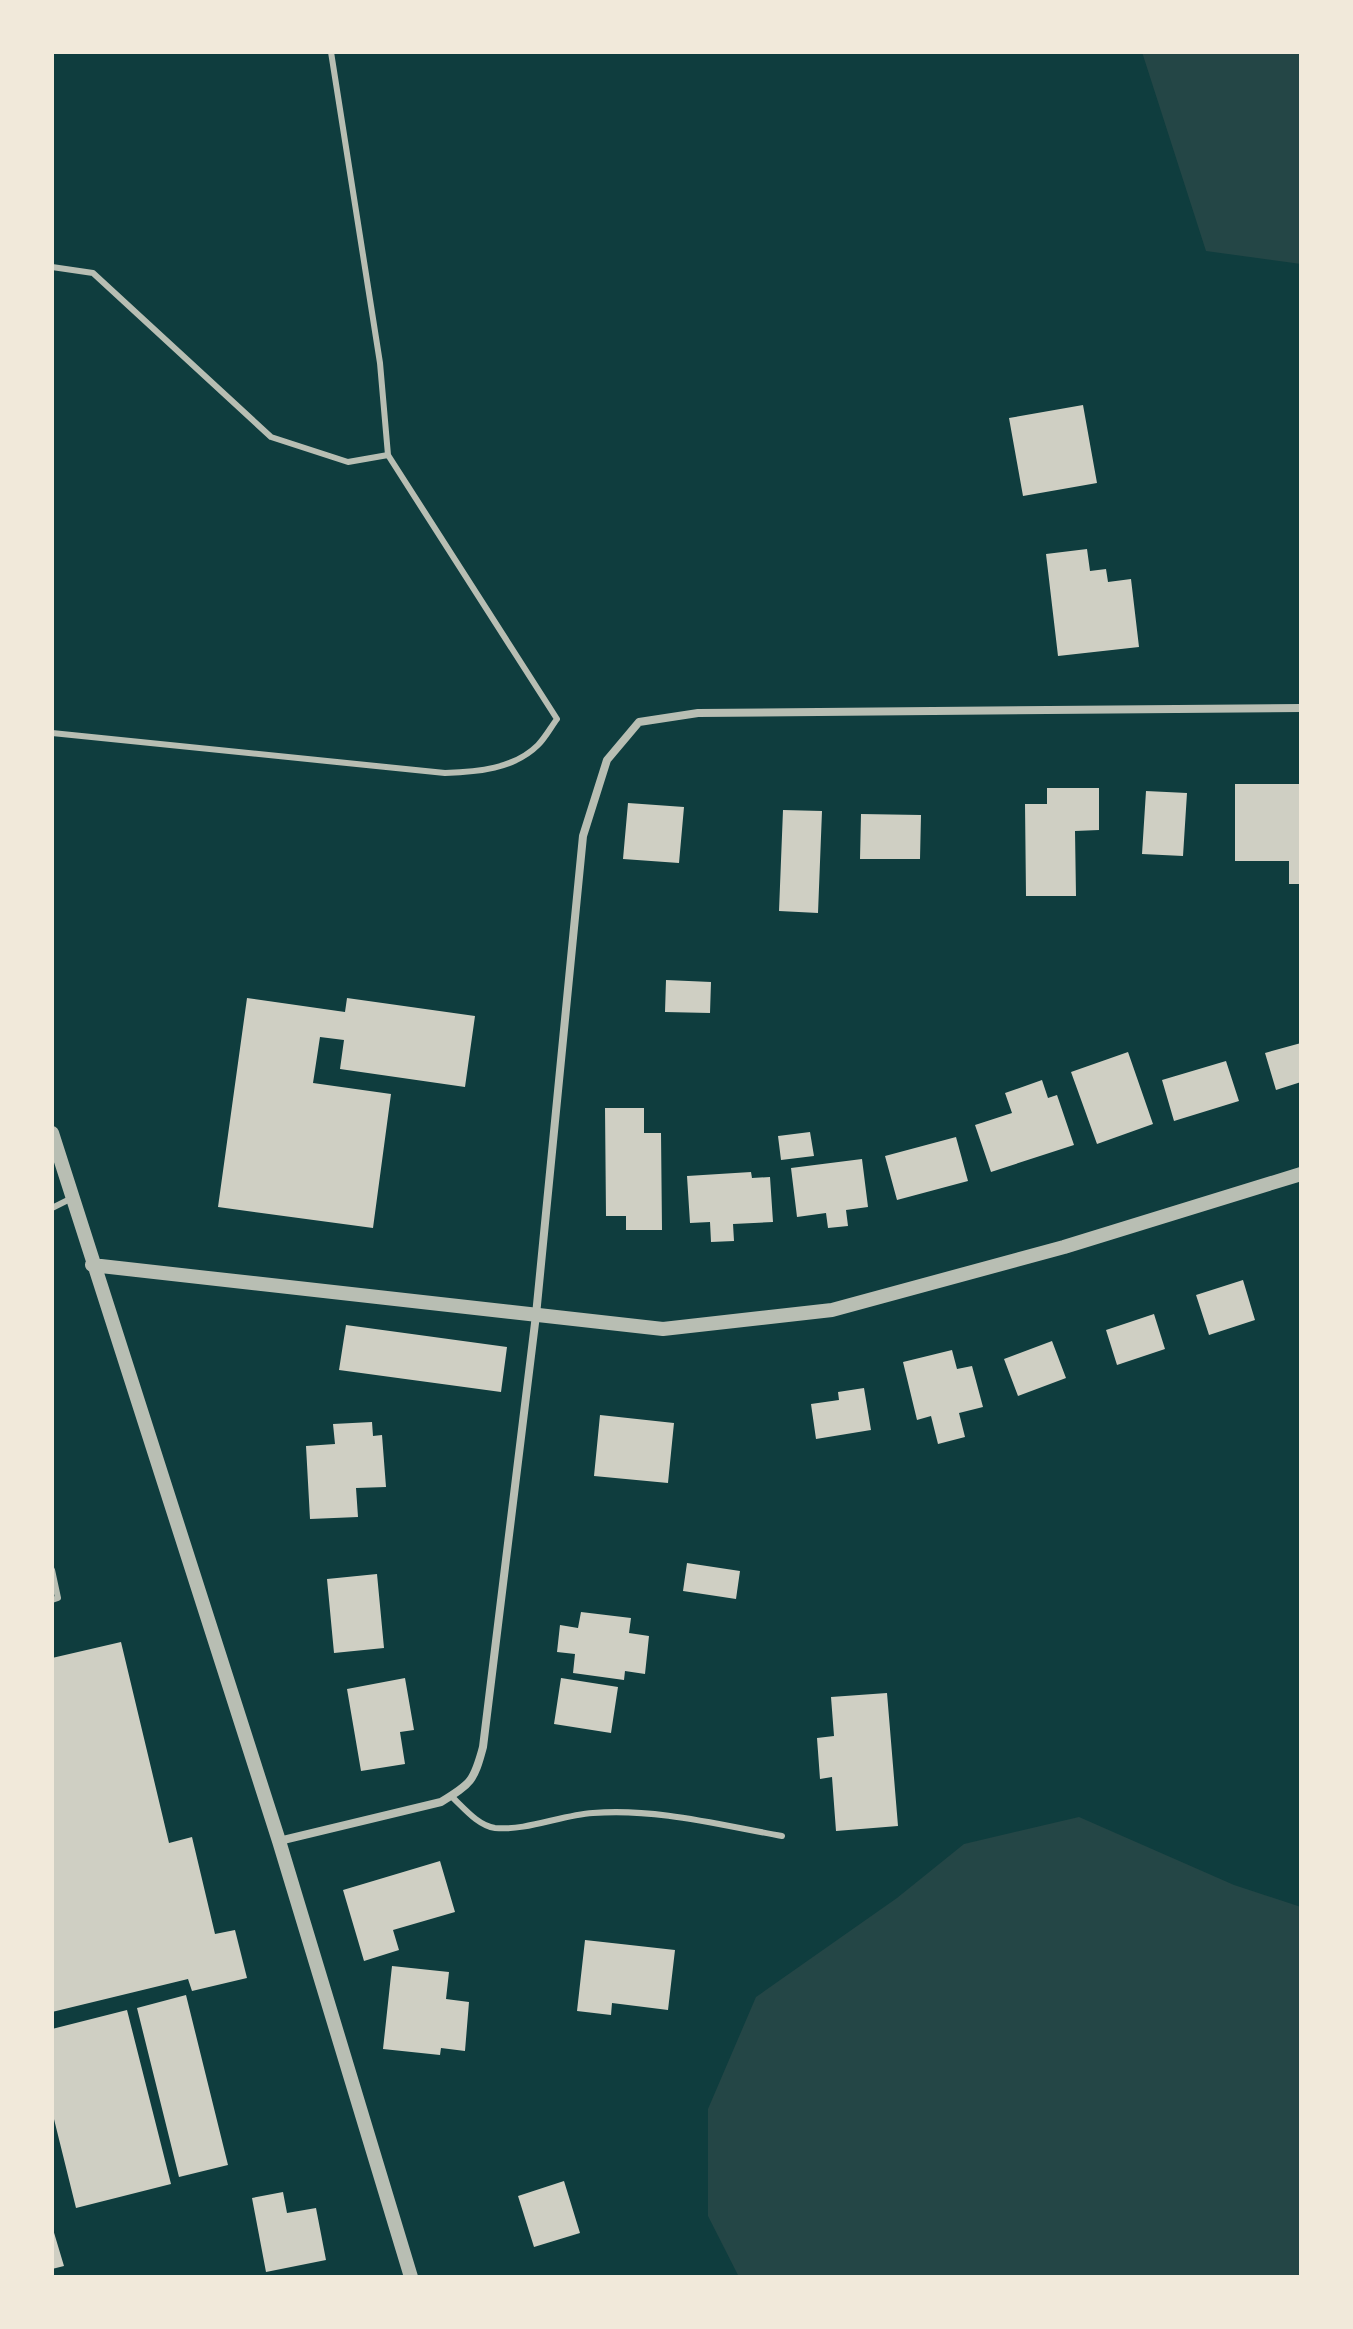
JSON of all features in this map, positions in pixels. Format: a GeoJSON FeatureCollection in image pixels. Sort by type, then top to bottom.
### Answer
{"type":"FeatureCollection","features":[{"type":"Feature","properties":{"kind":"street"},"geometry":{"type":"LineString","coordinates":[[279,1841],[441,1802],[464,1788],[476,1774],[483,1747],[536,1315],[583,836],[607,760],[639,722],[698,713],[1301,708]]}},
{"type":"Feature","properties":{"kind":"street"},"geometry":{"type":"LineString","coordinates":[[52,1133],[279,1841],[411,2277]]}},
{"type":"Feature","properties":{"kind":"street"},"geometry":{"type":"LineString","coordinates":[[92,1265],[663,1329],[832,1310],[1064,1247],[1301,1174]]}},
{"type":"Feature","properties":{"kind":"lane"},"geometry":{"type":"LineString","coordinates":[[52,733],[445,773],[482,772],[510,762],[537,746],[557,719],[388,455],[380,363],[331,52]]}},
{"type":"Feature","properties":{"kind":"lane"},"geometry":{"type":"LineString","coordinates":[[52,267],[93,273],[271,437],[348,462],[388,455]]}},
{"type":"Feature","properties":{"kind":"lane"},"geometry":{"type":"LineString","coordinates":[[52,1208],[72,1198]]}},
{"type":"Feature","properties":{"kind":"lane"},"geometry":{"type":"LineString","coordinates":[[52,1570],[58,1598],[52,1600]]}},
{"type":"Feature","properties":{"kind":"lane"},"geometry":{"type":"LineString","coordinates":[[451,1796],[475,1819],[493,1828],[594,1812],[634,1813],[671,1816],[782,1836]]}},
{"type":"Feature","properties":{"kind":"shaded area"},"geometry":{"type":"Polygon","coordinates":[[[1142,52],[1301,52],[1301,264],[1206,251],[1142,52]]]}},
{"type":"Feature","properties":{"kind":"shaded area"},"geometry":{"type":"Polygon","coordinates":[[[1079,1817],[1234,1885],[1301,1907],[1301,2277],[739,2277],[708,2216],[708,2109],[756,1997],[897,1898],[964,1844],[1079,1817]]]}},
{"type":"Feature","properties":{"kind":"building"},"geometry":{"type":"Polygon","coordinates":[[[1083,405],[1097,483],[1023,496],[1009,418],[1083,405]]]}},
{"type":"Feature","properties":{"kind":"building"},"geometry":{"type":"Polygon","coordinates":[[[1087,549],[1090,571],[1106,569],[1108,582],[1131,579],[1139,647],[1058,656],[1046,554],[1087,549]]]}},
{"type":"Feature","properties":{"kind":"building"},"geometry":{"type":"Polygon","coordinates":[[[1235,784],[1301,784],[1301,884],[1289,884],[1289,861],[1235,861],[1235,784]]]}},
{"type":"Feature","properties":{"kind":"building"},"geometry":{"type":"Polygon","coordinates":[[[1047,788],[1099,788],[1099,830],[1075,831],[1076,896],[1026,896],[1025,804],[1047,804],[1047,788]]]}},
{"type":"Feature","properties":{"kind":"building"},"geometry":{"type":"Polygon","coordinates":[[[1146,791],[1187,793],[1183,856],[1142,854],[1146,791]]]}},
{"type":"Feature","properties":{"kind":"building"},"geometry":{"type":"Polygon","coordinates":[[[628,803],[684,807],[679,863],[623,859],[628,803]]]}},
{"type":"Feature","properties":{"kind":"building"},"geometry":{"type":"Polygon","coordinates":[[[783,810],[822,811],[818,913],[779,911],[783,810]]]}},
{"type":"Feature","properties":{"kind":"building"},"geometry":{"type":"Polygon","coordinates":[[[861,814],[921,815],[920,859],[860,859],[861,814]]]}},
{"type":"Feature","properties":{"kind":"building"},"geometry":{"type":"Polygon","coordinates":[[[666,980],[711,982],[710,1013],[665,1012],[666,980]]]}},
{"type":"Feature","properties":{"kind":"building"},"geometry":{"type":"Polygon","coordinates":[[[247,998],[345,1012],[347,998],[475,1016],[465,1087],[340,1069],[344,1040],[320,1037],[313,1083],[391,1094],[373,1228],[218,1207],[247,998]]]}},
{"type":"Feature","properties":{"kind":"building"},"geometry":{"type":"Polygon","coordinates":[[[1301,1043],[1301,1082],[1276,1090],[1265,1053],[1301,1043]]]}},
{"type":"Feature","properties":{"kind":"building"},"geometry":{"type":"Polygon","coordinates":[[[1128,1052],[1153,1124],[1097,1144],[1071,1072],[1128,1052]]]}},
{"type":"Feature","properties":{"kind":"building"},"geometry":{"type":"Polygon","coordinates":[[[1226,1061],[1239,1101],[1174,1121],[1162,1080],[1226,1061]]]}},
{"type":"Feature","properties":{"kind":"building"},"geometry":{"type":"Polygon","coordinates":[[[1042,1080],[1048,1098],[1057,1095],[1074,1145],[991,1172],[975,1125],[1012,1113],[1005,1093],[1042,1080]]]}},
{"type":"Feature","properties":{"kind":"building"},"geometry":{"type":"Polygon","coordinates":[[[605,1108],[644,1108],[644,1133],[661,1133],[662,1230],[626,1230],[626,1216],[606,1216],[605,1108]]]}},
{"type":"Feature","properties":{"kind":"building"},"geometry":{"type":"Polygon","coordinates":[[[810,1132],[814,1156],[781,1160],[778,1136],[810,1132]]]}},
{"type":"Feature","properties":{"kind":"building"},"geometry":{"type":"Polygon","coordinates":[[[956,1137],[968,1181],[897,1200],[885,1156],[956,1137]]]}},
{"type":"Feature","properties":{"kind":"building"},"geometry":{"type":"Polygon","coordinates":[[[862,1159],[868,1207],[846,1210],[848,1226],[828,1228],[826,1213],[797,1217],[791,1168],[862,1159]]]}},
{"type":"Feature","properties":{"kind":"building"},"geometry":{"type":"Polygon","coordinates":[[[751,1172],[752,1178],[770,1177],[773,1222],[733,1224],[734,1241],[711,1242],[710,1222],[690,1223],[687,1176],[751,1172]]]}},
{"type":"Feature","properties":{"kind":"building"},"geometry":{"type":"Polygon","coordinates":[[[1243,1280],[1255,1320],[1209,1335],[1196,1295],[1243,1280]]]}},
{"type":"Feature","properties":{"kind":"building"},"geometry":{"type":"Polygon","coordinates":[[[1154,1314],[1165,1349],[1117,1365],[1106,1330],[1154,1314]]]}},
{"type":"Feature","properties":{"kind":"building"},"geometry":{"type":"Polygon","coordinates":[[[346,1325],[507,1347],[501,1392],[339,1370],[346,1325]]]}},
{"type":"Feature","properties":{"kind":"building"},"geometry":{"type":"Polygon","coordinates":[[[1052,1341],[1066,1378],[1018,1396],[1004,1359],[1052,1341]]]}},
{"type":"Feature","properties":{"kind":"building"},"geometry":{"type":"Polygon","coordinates":[[[952,1350],[957,1369],[972,1366],[983,1407],[959,1413],[965,1437],[938,1444],[931,1416],[917,1420],[903,1362],[952,1350]]]}},
{"type":"Feature","properties":{"kind":"building"},"geometry":{"type":"Polygon","coordinates":[[[864,1388],[871,1430],[816,1439],[811,1404],[839,1400],[838,1392],[864,1388]]]}},
{"type":"Feature","properties":{"kind":"building"},"geometry":{"type":"Polygon","coordinates":[[[600,1415],[674,1423],[668,1483],[594,1476],[600,1415]]]}},
{"type":"Feature","properties":{"kind":"building"},"geometry":{"type":"Polygon","coordinates":[[[372,1422],[373,1436],[382,1435],[386,1487],[356,1488],[358,1517],[310,1519],[306,1446],[335,1444],[333,1424],[372,1422]]]}},
{"type":"Feature","properties":{"kind":"building"},"geometry":{"type":"Polygon","coordinates":[[[687,1563],[740,1571],[736,1599],[683,1591],[687,1563]]]}},
{"type":"Feature","properties":{"kind":"building"},"geometry":{"type":"Polygon","coordinates":[[[377,1574],[384,1648],[334,1653],[327,1579],[377,1574]]]}},
{"type":"Feature","properties":{"kind":"building"},"geometry":{"type":"Polygon","coordinates":[[[581,1612],[631,1618],[629,1633],[649,1636],[645,1674],[625,1671],[624,1680],[573,1673],[575,1654],[557,1652],[560,1625],[578,1628],[581,1612]]]}},
{"type":"Feature","properties":{"kind":"building"},"geometry":{"type":"Polygon","coordinates":[[[121,1642],[169,1843],[192,1837],[215,1934],[235,1930],[247,1978],[192,1991],[188,1979],[52,2012],[52,1658],[121,1642]]]}},
{"type":"Feature","properties":{"kind":"building"},"geometry":{"type":"Polygon","coordinates":[[[405,1678],[414,1730],[400,1732],[405,1764],[361,1771],[347,1689],[405,1678]]]}},
{"type":"Feature","properties":{"kind":"building"},"geometry":{"type":"Polygon","coordinates":[[[561,1678],[618,1687],[611,1733],[554,1724],[561,1678]]]}},
{"type":"Feature","properties":{"kind":"building"},"geometry":{"type":"Polygon","coordinates":[[[887,1693],[898,1826],[836,1831],[832,1777],[820,1779],[817,1738],[834,1736],[831,1697],[887,1693]]]}},
{"type":"Feature","properties":{"kind":"building"},"geometry":{"type":"Polygon","coordinates":[[[440,1861],[455,1912],[393,1930],[399,1950],[364,1961],[343,1890],[440,1861]]]}},
{"type":"Feature","properties":{"kind":"building"},"geometry":{"type":"Polygon","coordinates":[[[585,1940],[675,1950],[668,2010],[612,2003],[611,2015],[577,2011],[585,1940]]]}},
{"type":"Feature","properties":{"kind":"building"},"geometry":{"type":"Polygon","coordinates":[[[392,1966],[449,1972],[446,1999],[469,2002],[465,2051],[441,2048],[440,2055],[383,2049],[392,1966]]]}},
{"type":"Feature","properties":{"kind":"building"},"geometry":{"type":"Polygon","coordinates":[[[186,1995],[228,2165],[179,2177],[137,2008],[186,1995]]]}},
{"type":"Feature","properties":{"kind":"building"},"geometry":{"type":"Polygon","coordinates":[[[127,2010],[171,2184],[76,2208],[52,2111],[52,2029],[127,2010]]]}},
{"type":"Feature","properties":{"kind":"building"},"geometry":{"type":"Polygon","coordinates":[[[564,2181],[580,2233],[534,2247],[518,2196],[564,2181]]]}},
{"type":"Feature","properties":{"kind":"building"},"geometry":{"type":"Polygon","coordinates":[[[283,2192],[287,2213],[316,2208],[326,2260],[266,2272],[252,2198],[283,2192]]]}},
{"type":"Feature","properties":{"kind":"building"},"geometry":{"type":"Polygon","coordinates":[[[52,2226],[64,2266],[52,2269],[52,2226]]]}}]}
